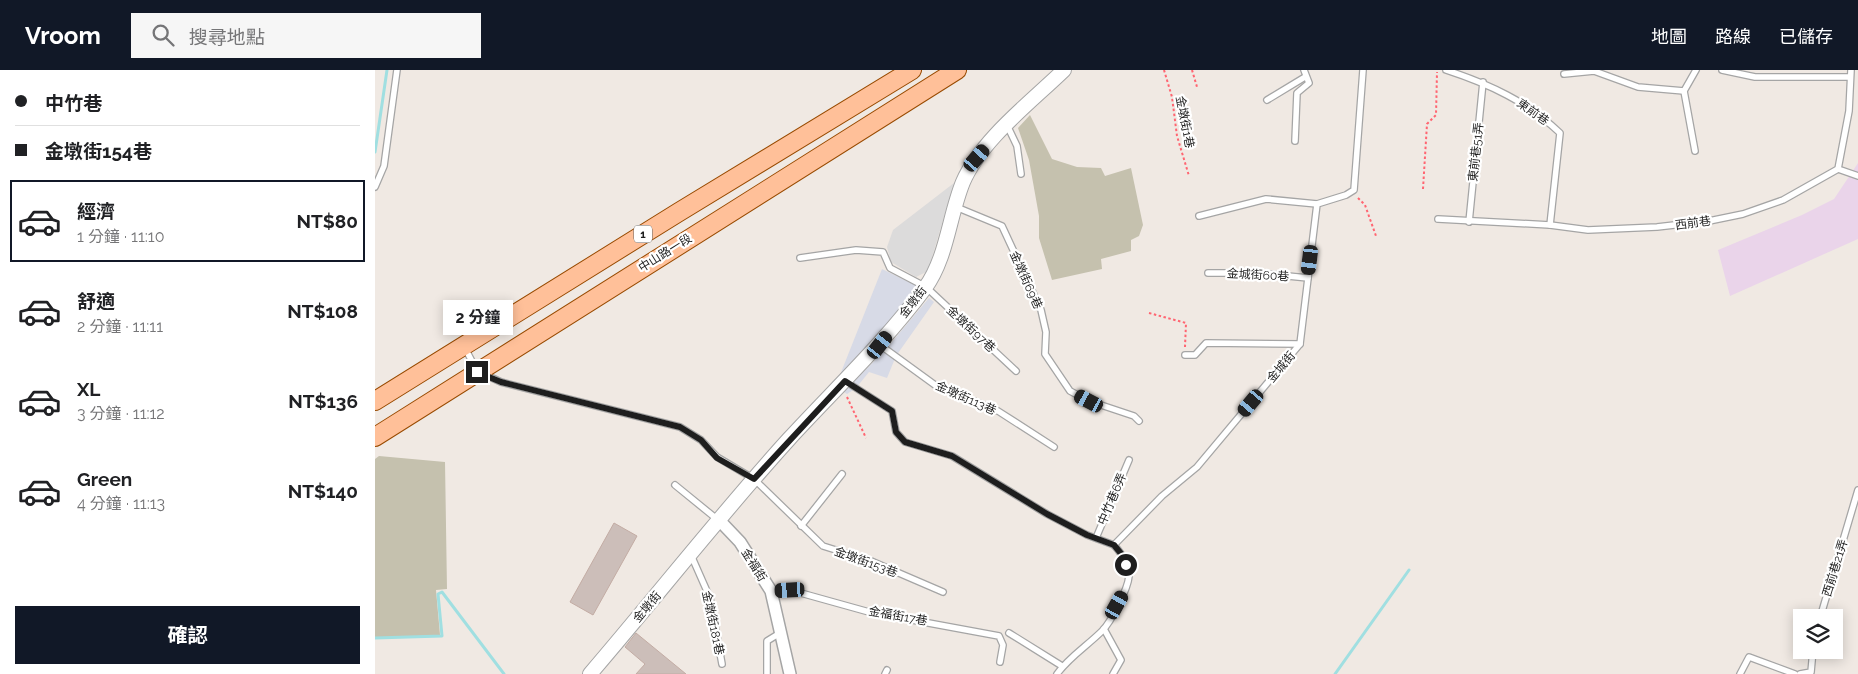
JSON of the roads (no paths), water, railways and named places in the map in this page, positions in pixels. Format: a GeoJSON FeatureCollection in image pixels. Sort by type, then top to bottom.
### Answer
{"type":"FeatureCollection","features":[{"type":"Feature","properties":{"kind":"main road","name":"1"},"geometry":{"type":"LineString","coordinates":[[375,401],[464,344],[912,70]]}},
{"type":"Feature","properties":{"kind":"main road","name":"中山路一段"},"geometry":{"type":"LineString","coordinates":[[375,436],[957,70]]}},
{"type":"Feature","properties":{"kind":"street","name":"金墩街"},"geometry":{"type":"LineString","coordinates":[[590,674],[754,479],[880,345],[926,287],[937,266],[963,183],[977,158],[1007,125],[1064,70]]}},
{"type":"Feature","properties":{"kind":"street","name":"金福街"},"geometry":{"type":"LineString","coordinates":[[720,521],[740,542],[771,591],[791,674]]}},
{"type":"Feature","properties":{"kind":"lane"},"geometry":{"type":"LineString","coordinates":[[375,188],[384,166],[397,70]]}},
{"type":"Feature","properties":{"kind":"lane"},"geometry":{"type":"LineString","coordinates":[[1295,141],[1297,93],[1309,83],[1305,77],[1304,70]]}},
{"type":"Feature","properties":{"kind":"lane"},"geometry":{"type":"LineString","coordinates":[[1199,216],[1266,199],[1317,204],[1354,190],[1363,70]]}},
{"type":"Feature","properties":{"kind":"lane","name":"東前巷"},"geometry":{"type":"LineString","coordinates":[[1447,70],[1483,82],[1531,108],[1560,133],[1550,225]]}},
{"type":"Feature","properties":{"kind":"lane"},"geometry":{"type":"LineString","coordinates":[[1695,151],[1684,91],[1696,70]]}},
{"type":"Feature","properties":{"kind":"lane"},"geometry":{"type":"LineString","coordinates":[[1722,70],[1755,77],[1851,77]]}},
{"type":"Feature","properties":{"kind":"lane"},"geometry":{"type":"LineString","coordinates":[[1851,70],[1849,111],[1838,169],[1858,176]]}},
{"type":"Feature","properties":{"kind":"lane"},"geometry":{"type":"LineString","coordinates":[[1564,74],[1594,71],[1638,88],[1684,91]]}},
{"type":"Feature","properties":{"kind":"lane"},"geometry":{"type":"LineString","coordinates":[[1267,100],[1305,77]]}},
{"type":"Feature","properties":{"kind":"lane","name":"東前巷51弄"},"geometry":{"type":"LineString","coordinates":[[1469,222],[1483,82]]}},
{"type":"Feature","properties":{"kind":"lane"},"geometry":{"type":"LineString","coordinates":[[1007,125],[1017,146],[1021,174]]}},
{"type":"Feature","properties":{"kind":"lane","name":"西前巷"},"geometry":{"type":"LineString","coordinates":[[1438,219],[1550,225],[1588,230],[1657,227],[1709,222],[1743,214],[1783,200],[1838,169]]}},
{"type":"Feature","properties":{"kind":"lane","name":"金城街"},"geometry":{"type":"LineString","coordinates":[[1114,545],[1162,496],[1197,467],[1301,344],[1317,204]]}},
{"type":"Feature","properties":{"kind":"lane","name":"金墩街69巷"},"geometry":{"type":"LineString","coordinates":[[956,207],[1002,226],[1041,310],[1046,332],[1045,354],[1070,391],[1089,401],[1134,416],[1139,421]]}},
{"type":"Feature","properties":{"kind":"lane","name":"金墩街97巷"},"geometry":{"type":"LineString","coordinates":[[800,258],[856,250],[883,252],[890,268],[926,287],[1015,371]]}},
{"type":"Feature","properties":{"kind":"lane","name":"金城街60巷"},"geometry":{"type":"LineString","coordinates":[[1208,273],[1257,273],[1308,278]]}},
{"type":"Feature","properties":{"kind":"lane"},"geometry":{"type":"LineString","coordinates":[[1185,355],[1195,355],[1206,342],[1301,344]]}},
{"type":"Feature","properties":{"kind":"lane"},"geometry":{"type":"LineString","coordinates":[[464,344],[477,372]]}},
{"type":"Feature","properties":{"kind":"lane","name":"金墩街113巷"},"geometry":{"type":"LineString","coordinates":[[880,345],[935,385],[998,411],[1054,446]]}},
{"type":"Feature","properties":{"kind":"lane","name":"金墩街153巷"},"geometry":{"type":"LineString","coordinates":[[477,372],[501,382],[680,427],[701,440],[717,458],[754,479],[823,546],[871,561],[943,592]]}},
{"type":"Feature","properties":{"kind":"lane"},"geometry":{"type":"LineString","coordinates":[[842,384],[892,411],[896,432],[905,442],[952,456],[1038,510],[1114,545],[1123,556],[1130,575],[1124,593],[1104,629],[1062,666],[1057,674]]}},
{"type":"Feature","properties":{"kind":"lane","name":"中竹巷6弄"},"geometry":{"type":"LineString","coordinates":[[1096,538],[1129,460]]}},
{"type":"Feature","properties":{"kind":"lane"},"geometry":{"type":"LineString","coordinates":[[801,526],[843,474]]}},
{"type":"Feature","properties":{"kind":"lane"},"geometry":{"type":"LineString","coordinates":[[675,485],[720,521]]}},
{"type":"Feature","properties":{"kind":"lane","name":"西前巷21弄"},"geometry":{"type":"LineString","coordinates":[[1823,609],[1842,551],[1858,490]]}},
{"type":"Feature","properties":{"kind":"lane","name":"金墩街181巷"},"geometry":{"type":"LineString","coordinates":[[691,555],[710,598],[722,664]]}},
{"type":"Feature","properties":{"kind":"lane","name":"金福街17巷"},"geometry":{"type":"LineString","coordinates":[[771,591],[790,590],[869,612],[999,636],[1003,645],[1000,662]]}},
{"type":"Feature","properties":{"kind":"lane"},"geometry":{"type":"LineString","coordinates":[[1104,629],[1121,660],[1113,674]]}},
{"type":"Feature","properties":{"kind":"lane"},"geometry":{"type":"LineString","coordinates":[[767,674],[767,642],[780,633]]}},
{"type":"Feature","properties":{"kind":"lane"},"geometry":{"type":"LineString","coordinates":[[1009,633],[1062,666]]}},
{"type":"Feature","properties":{"kind":"lane"},"geometry":{"type":"LineString","coordinates":[[1739,674],[1749,657],[1795,674]]}},
{"type":"Feature","properties":{"kind":"lane"},"geometry":{"type":"LineString","coordinates":[[1800,674],[1811,672],[1812,659]]}},
{"type":"Feature","properties":{"kind":"waterway"},"geometry":{"type":"LineString","coordinates":[[375,152],[387,70]]}},
{"type":"Feature","properties":{"kind":"waterway"},"geometry":{"type":"LineString","coordinates":[[1335,674],[1409,570]]}},
{"type":"Feature","properties":{"kind":"waterway"},"geometry":{"type":"LineString","coordinates":[[375,638],[442,636],[438,594],[442,592],[504,674]]}}]}
